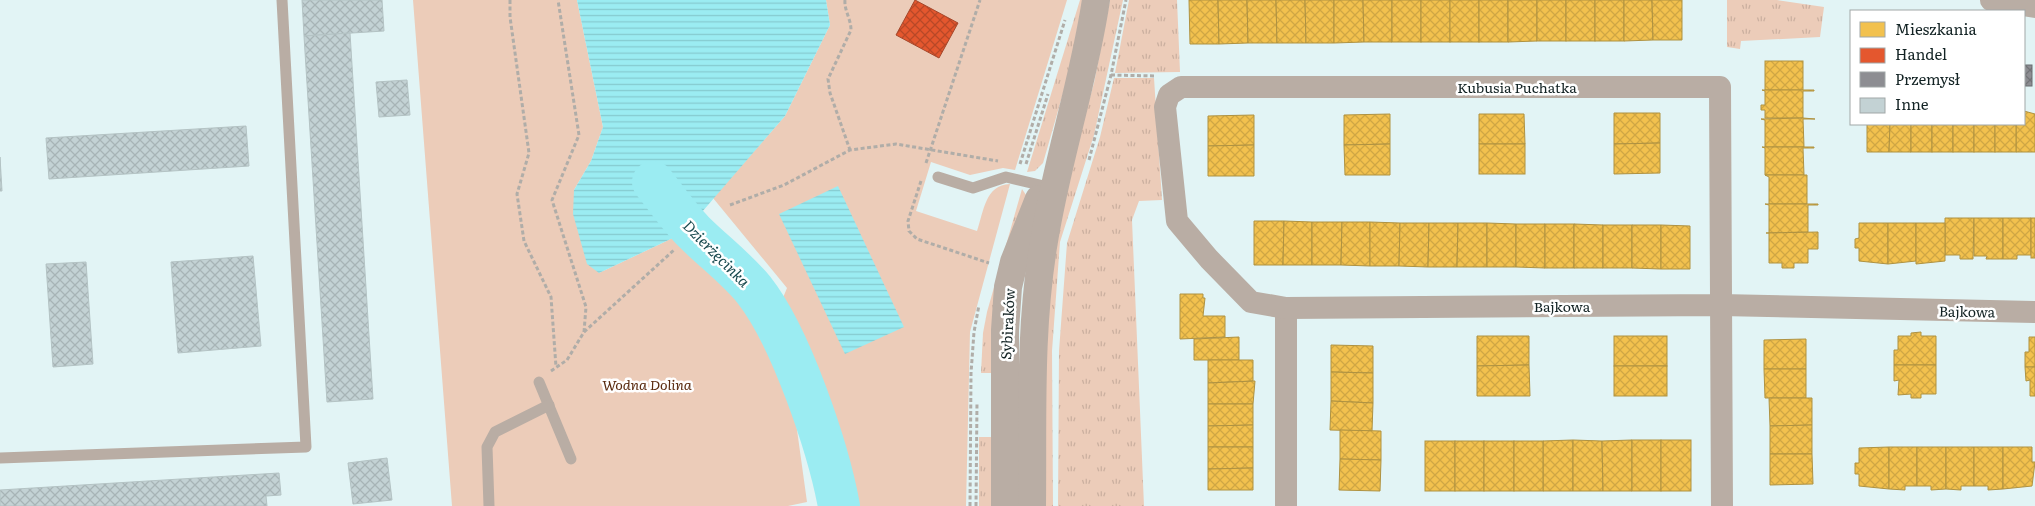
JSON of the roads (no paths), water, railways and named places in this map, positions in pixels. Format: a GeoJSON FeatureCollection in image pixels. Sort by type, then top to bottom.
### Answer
{"type":"FeatureCollection","features":[{"type":"Feature","properties":{"kind":"street","name":"Sybiraków"},"geometry":{"type":"LineString","coordinates":[[1032,506],[1033,352],[1044,240],[1069,124],[1084,69],[1096,0]]}},
{"type":"Feature","properties":{"kind":"street"},"geometry":{"type":"LineString","coordinates":[[1991,0],[2035,7]]}},
{"type":"Feature","properties":{"kind":"street","name":"Kubusia Puchatka"},"geometry":{"type":"LineString","coordinates":[[1286,308],[1251,302],[1209,259],[1177,221],[1166,107],[1169,96],[1181,87],[1720,87],[1722,506]]}},
{"type":"Feature","properties":{"kind":"street","name":"Sybiraków"},"geometry":{"type":"LineString","coordinates":[[1005,506],[1005,330],[1008,287],[1035,177],[1069,124]]}},
{"type":"Feature","properties":{"kind":"street","name":"Bajkowa"},"geometry":{"type":"LineString","coordinates":[[1286,308],[1721,305],[2035,312]]}},
{"type":"Feature","properties":{"kind":"street"},"geometry":{"type":"LineString","coordinates":[[1286,308],[1286,506]]}},
{"type":"Feature","properties":{"kind":"lane"},"geometry":{"type":"LineString","coordinates":[[0,458],[306,447],[282,0]]}},
{"type":"Feature","properties":{"kind":"lane"},"geometry":{"type":"LineString","coordinates":[[938,177],[972,188],[1006,177],[1035,177]]}},
{"type":"Feature","properties":{"kind":"lane"},"geometry":{"type":"LineString","coordinates":[[539,382],[571,458]]}},
{"type":"Feature","properties":{"kind":"lane"},"geometry":{"type":"LineString","coordinates":[[489,506],[487,447],[494,432],[549,405]]}},
{"type":"Feature","properties":{"kind":"water"},"geometry":{"type":"Polygon","coordinates":[[[577,0],[826,0],[830,25],[785,116],[689,227],[677,236],[599,273],[587,264],[573,214],[574,190],[591,161],[603,127],[577,0]]]}},
{"type":"Feature","properties":{"kind":"water"},"geometry":{"type":"Polygon","coordinates":[[[838,186],[904,327],[845,354],[779,214],[838,186]]]}},
{"type":"Feature","properties":{"kind":"waterway","name":"Dzierżęcinka"},"geometry":{"type":"LineString","coordinates":[[653,182],[688,226],[733,267],[754,290],[768,310],[794,363],[817,424],[839,506]]}},
{"type":"Feature","properties":{"kind":"park label","name":"Wodna Dolina"},"geometry":{"type":"Point","coordinates":[647,384]}}]}
